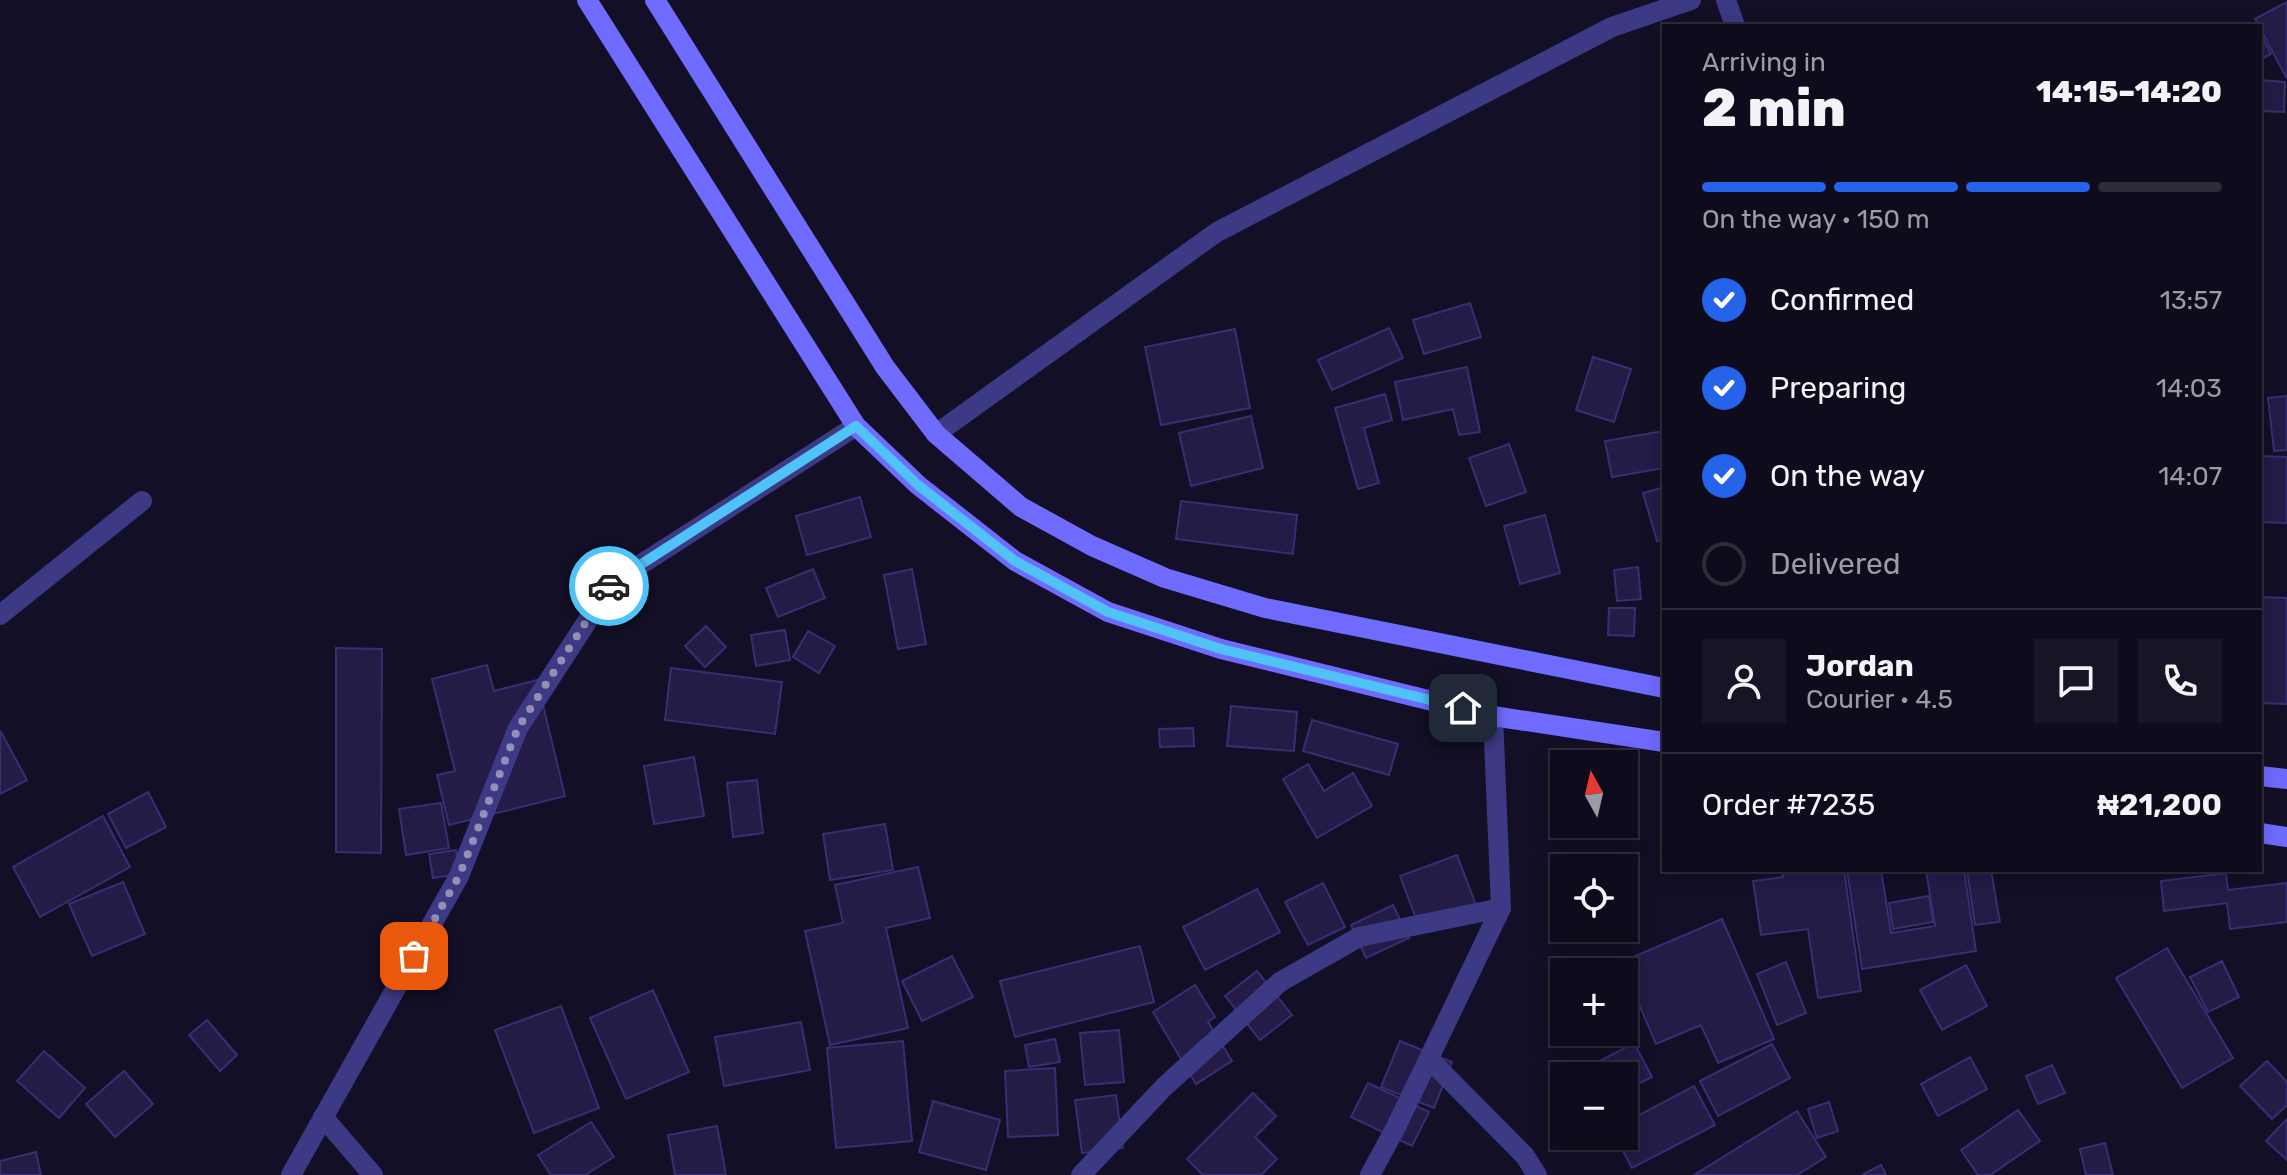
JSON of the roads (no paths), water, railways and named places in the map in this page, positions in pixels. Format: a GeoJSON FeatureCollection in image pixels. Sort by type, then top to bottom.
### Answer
{"type":"FeatureCollection","features":[{"type":"Feature","properties":{"kind":"street"},"geometry":{"type":"LineString","coordinates":[[587,0],[856,426],[918,485],[1015,561],[1108,612],[1221,649],[1493,716],[1662,742]]}},
{"type":"Feature","properties":{"kind":"street"},"geometry":{"type":"LineString","coordinates":[[655,0],[885,367],[936,434],[1021,507],[1092,546],[1165,578],[1265,608],[1662,688]]}},
{"type":"Feature","properties":{"kind":"street"},"geometry":{"type":"LineString","coordinates":[[936,434],[1217,232],[1612,27],[1691,0]]}},
{"type":"Feature","properties":{"kind":"street"},"geometry":{"type":"LineString","coordinates":[[1726,0],[1734,24]]}},
{"type":"Feature","properties":{"kind":"street"},"geometry":{"type":"LineString","coordinates":[[291,1175],[459,876],[518,728],[612,583],[856,426]]}},
{"type":"Feature","properties":{"kind":"street"},"geometry":{"type":"LineString","coordinates":[[0,615],[142,501]]}},
{"type":"Feature","properties":{"kind":"street"},"geometry":{"type":"LineString","coordinates":[[1370,1175],[1501,908],[1493,716]]}},
{"type":"Feature","properties":{"kind":"street"},"geometry":{"type":"LineString","coordinates":[[2262,776],[2287,779]]}},
{"type":"Feature","properties":{"kind":"street"},"geometry":{"type":"LineString","coordinates":[[2262,833],[2287,837]]}},
{"type":"Feature","properties":{"kind":"street"},"geometry":{"type":"LineString","coordinates":[[1081,1175],[1164,1087],[1280,982],[1359,937],[1501,908]]}},
{"type":"Feature","properties":{"kind":"street"},"geometry":{"type":"LineString","coordinates":[[1429,1059],[1525,1156],[1537,1175]]}},
{"type":"Feature","properties":{"kind":"street"},"geometry":{"type":"LineString","coordinates":[[323,1117],[373,1175]]}}]}
